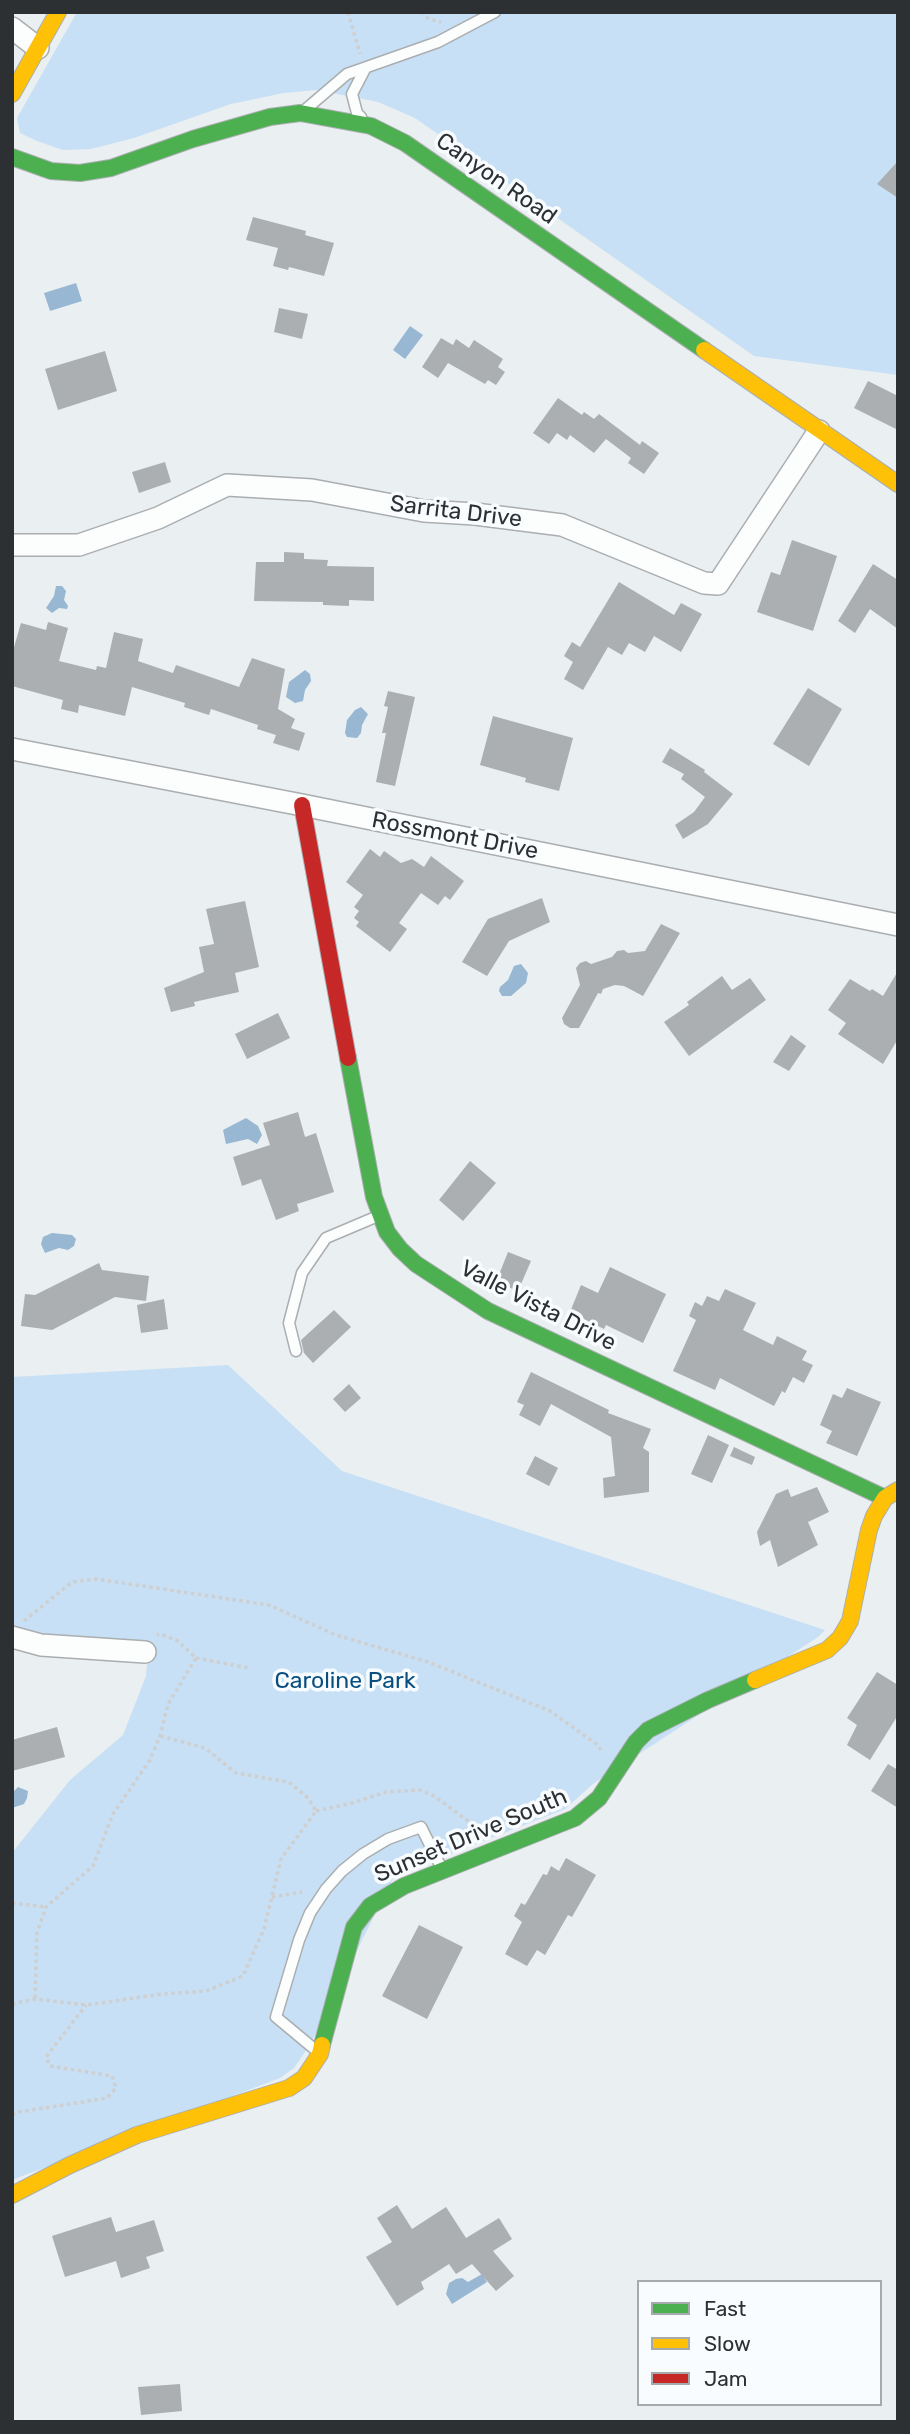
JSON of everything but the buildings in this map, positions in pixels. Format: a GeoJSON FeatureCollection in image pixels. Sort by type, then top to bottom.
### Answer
{"type":"FeatureCollection","features":[{"type":"Feature","properties":{"kind":"street"},"geometry":{"type":"LineString","coordinates":[[12,94],[58,12]]}},
{"type":"Feature","properties":{"kind":"street"},"geometry":{"type":"LineString","coordinates":[[12,28],[38,48]]}},
{"type":"Feature","properties":{"kind":"street","name":"Canyon Road"},"geometry":{"type":"LineString","coordinates":[[12,158],[51,171],[80,173],[111,168],[241,123],[300,113],[371,126],[405,143],[898,484]]}},
{"type":"Feature","properties":{"kind":"street","name":"Sarrita Drive"},"geometry":{"type":"LineString","coordinates":[[12,545],[79,545],[158,518],[227,485],[312,490],[424,511],[475,514],[562,526],[704,583],[718,584],[819,431]]}},
{"type":"Feature","properties":{"kind":"street","name":"Rossmont Drive"},"geometry":{"type":"LineString","coordinates":[[12,749],[898,925]]}},
{"type":"Feature","properties":{"kind":"street","name":"Valle Vista Drive"},"geometry":{"type":"LineString","coordinates":[[302,805],[374,1198],[387,1231],[400,1249],[416,1264],[488,1311],[891,1494]]}},
{"type":"Feature","properties":{"kind":"street","name":"Sunset Drive South"},"geometry":{"type":"LineString","coordinates":[[12,2195],[137,2134],[289,2088],[304,2078],[320,2054],[348,1944],[360,1918],[378,1900],[393,1891],[575,1818],[600,1798],[636,1742],[648,1730],[708,1700],[827,1650],[840,1638],[850,1621],[869,1530],[891,1494]]}},
{"type":"Feature","properties":{"kind":"street"},"geometry":{"type":"LineString","coordinates":[[17,1630],[41,1645],[145,1652]]}},
{"type":"Feature","properties":{"kind":"lane"},"geometry":{"type":"LineString","coordinates":[[300,113],[347,74],[438,42],[495,12]]}},
{"type":"Feature","properties":{"kind":"lane"},"geometry":{"type":"LineString","coordinates":[[365,69],[352,94],[357,113],[371,126]]}},
{"type":"Feature","properties":{"kind":"lane"},"geometry":{"type":"LineString","coordinates":[[296,1351],[289,1323],[302,1273],[326,1238],[381,1215]]}},
{"type":"Feature","properties":{"kind":"lane"},"geometry":{"type":"LineString","coordinates":[[320,2054],[276,2017],[299,1940],[310,1913],[326,1889],[363,1854],[388,1839],[421,1827],[443,1871]]}},
{"type":"Feature","properties":{"kind":"path"},"geometry":{"type":"LineString","coordinates":[[348,12],[365,69]]}},
{"type":"Feature","properties":{"kind":"path"},"geometry":{"type":"LineString","coordinates":[[421,12],[440,23],[453,18]]}},
{"type":"Feature","properties":{"kind":"path"},"geometry":{"type":"LineString","coordinates":[[17,1630],[72,1582],[96,1579],[269,1605],[336,1634],[428,1662],[550,1711],[598,1745],[603,1756]]}},
{"type":"Feature","properties":{"kind":"path"},"geometry":{"type":"LineString","coordinates":[[145,1652],[147,1641],[160,1634],[178,1641],[196,1658],[249,1668]]}},
{"type":"Feature","properties":{"kind":"path"},"geometry":{"type":"LineString","coordinates":[[35,1999],[37,1932],[46,1907],[93,1866],[113,1814],[150,1760],[160,1736],[168,1704],[196,1658]]}},
{"type":"Feature","properties":{"kind":"path"},"geometry":{"type":"LineString","coordinates":[[160,1736],[205,1748],[236,1773],[289,1782],[308,1798],[316,1811]]}},
{"type":"Feature","properties":{"kind":"path"},"geometry":{"type":"LineString","coordinates":[[12,2004],[35,1999],[86,2005],[162,1994],[206,1991],[243,1976],[264,1929],[281,1859],[316,1811],[386,1792],[420,1790],[434,1796],[471,1825],[482,1830]]}},
{"type":"Feature","properties":{"kind":"path"},"geometry":{"type":"LineString","coordinates":[[272,1897],[302,1892]]}},
{"type":"Feature","properties":{"kind":"path"},"geometry":{"type":"LineString","coordinates":[[12,1903],[46,1907]]}},
{"type":"Feature","properties":{"kind":"path"},"geometry":{"type":"LineString","coordinates":[[12,2115],[107,2098],[116,2088],[112,2076],[50,2066],[46,2057],[86,2005]]}},
{"type":"Feature","properties":{"kind":"green space"},"geometry":{"type":"Polygon","coordinates":[[[77,12],[898,12],[898,375],[754,356],[415,118],[378,102],[317,90],[284,93],[231,104],[134,138],[91,149],[63,150],[37,141],[20,133],[17,118],[77,12]]]}},
{"type":"Feature","properties":{"kind":"green space","name":"Caroline Park"},"geometry":{"type":"Polygon","coordinates":[[[228,1365],[342,1471],[825,1630],[593,1784],[565,1809],[394,1876],[311,2043],[294,2068],[280,2078],[12,2180],[12,1853],[70,1780],[123,1735],[146,1676],[149,1642],[36,1634],[12,1625],[12,1377],[228,1365]]]}},
{"type":"Feature","properties":{"kind":"shaded area"},"geometry":{"type":"Polygon","coordinates":[[[76,283],[82,301],[50,311],[44,293],[76,283]]]}},
{"type":"Feature","properties":{"kind":"shaded area"},"geometry":{"type":"Polygon","coordinates":[[[410,326],[423,335],[405,359],[393,350],[410,326]]]}},
{"type":"Feature","properties":{"kind":"shaded area"},"geometry":{"type":"Polygon","coordinates":[[[56,586],[62,586],[66,591],[64,600],[68,606],[67,609],[59,608],[52,613],[46,608],[54,596],[56,586]]]}},
{"type":"Feature","properties":{"kind":"shaded area"},"geometry":{"type":"Polygon","coordinates":[[[305,670],[310,674],[311,681],[305,690],[303,701],[295,703],[286,697],[289,682],[305,670]]]}},
{"type":"Feature","properties":{"kind":"shaded area"},"geometry":{"type":"Polygon","coordinates":[[[361,707],[368,714],[361,733],[357,738],[347,737],[347,720],[361,707]]]}},
{"type":"Feature","properties":{"kind":"shaded area"},"geometry":{"type":"Polygon","coordinates":[[[521,964],[528,973],[526,983],[511,996],[502,996],[500,987],[508,980],[514,966],[521,964]]]}},
{"type":"Feature","properties":{"kind":"shaded area"},"geometry":{"type":"Polygon","coordinates":[[[246,1118],[258,1126],[262,1135],[257,1144],[248,1139],[226,1144],[223,1130],[246,1118]]]}},
{"type":"Feature","properties":{"kind":"shaded area"},"geometry":{"type":"Polygon","coordinates":[[[52,1233],[72,1235],[76,1239],[74,1246],[68,1250],[59,1248],[45,1253],[41,1244],[43,1237],[52,1233]]]}},
{"type":"Feature","properties":{"kind":"shaded area"},"geometry":{"type":"Polygon","coordinates":[[[18,1787],[28,1791],[27,1798],[24,1804],[12,1808],[12,1793],[18,1787]]]}},
{"type":"Feature","properties":{"kind":"shaded area"},"geometry":{"type":"Polygon","coordinates":[[[482,2274],[487,2282],[452,2304],[446,2294],[449,2283],[462,2278],[468,2282],[482,2274]]]}},
{"type":"Feature","properties":{"kind":"traffic: fast"},"geometry":{"type":"LineString","coordinates":[[12,157],[51,171],[80,173],[111,168],[193,139],[270,117],[300,113],[371,126],[405,143],[704,350]]}},
{"type":"Feature","properties":{"kind":"traffic: fast"},"geometry":{"type":"LineString","coordinates":[[348,1058],[374,1197],[387,1232],[416,1264],[488,1311],[885,1498]]}},
{"type":"Feature","properties":{"kind":"traffic: fast"},"geometry":{"type":"LineString","coordinates":[[322,2045],[354,1927],[370,1906],[404,1886],[575,1818],[599,1798],[636,1742],[648,1730],[755,1680]]}},
{"type":"Feature","properties":{"kind":"traffic: slow"},"geometry":{"type":"LineString","coordinates":[[12,94],[58,12]]}},
{"type":"Feature","properties":{"kind":"traffic: slow"},"geometry":{"type":"LineString","coordinates":[[704,350],[898,484]]}},
{"type":"Feature","properties":{"kind":"traffic: slow"},"geometry":{"type":"LineString","coordinates":[[755,1680],[827,1650],[840,1638],[850,1621],[874,1516],[885,1498],[898,1490]]}},
{"type":"Feature","properties":{"kind":"traffic: slow"},"geometry":{"type":"LineString","coordinates":[[12,2195],[137,2135],[289,2088],[304,2078],[320,2054],[322,2045]]}},
{"type":"Feature","properties":{"kind":"traffic: jam"},"geometry":{"type":"LineString","coordinates":[[302,805],[348,1058]]}}]}
